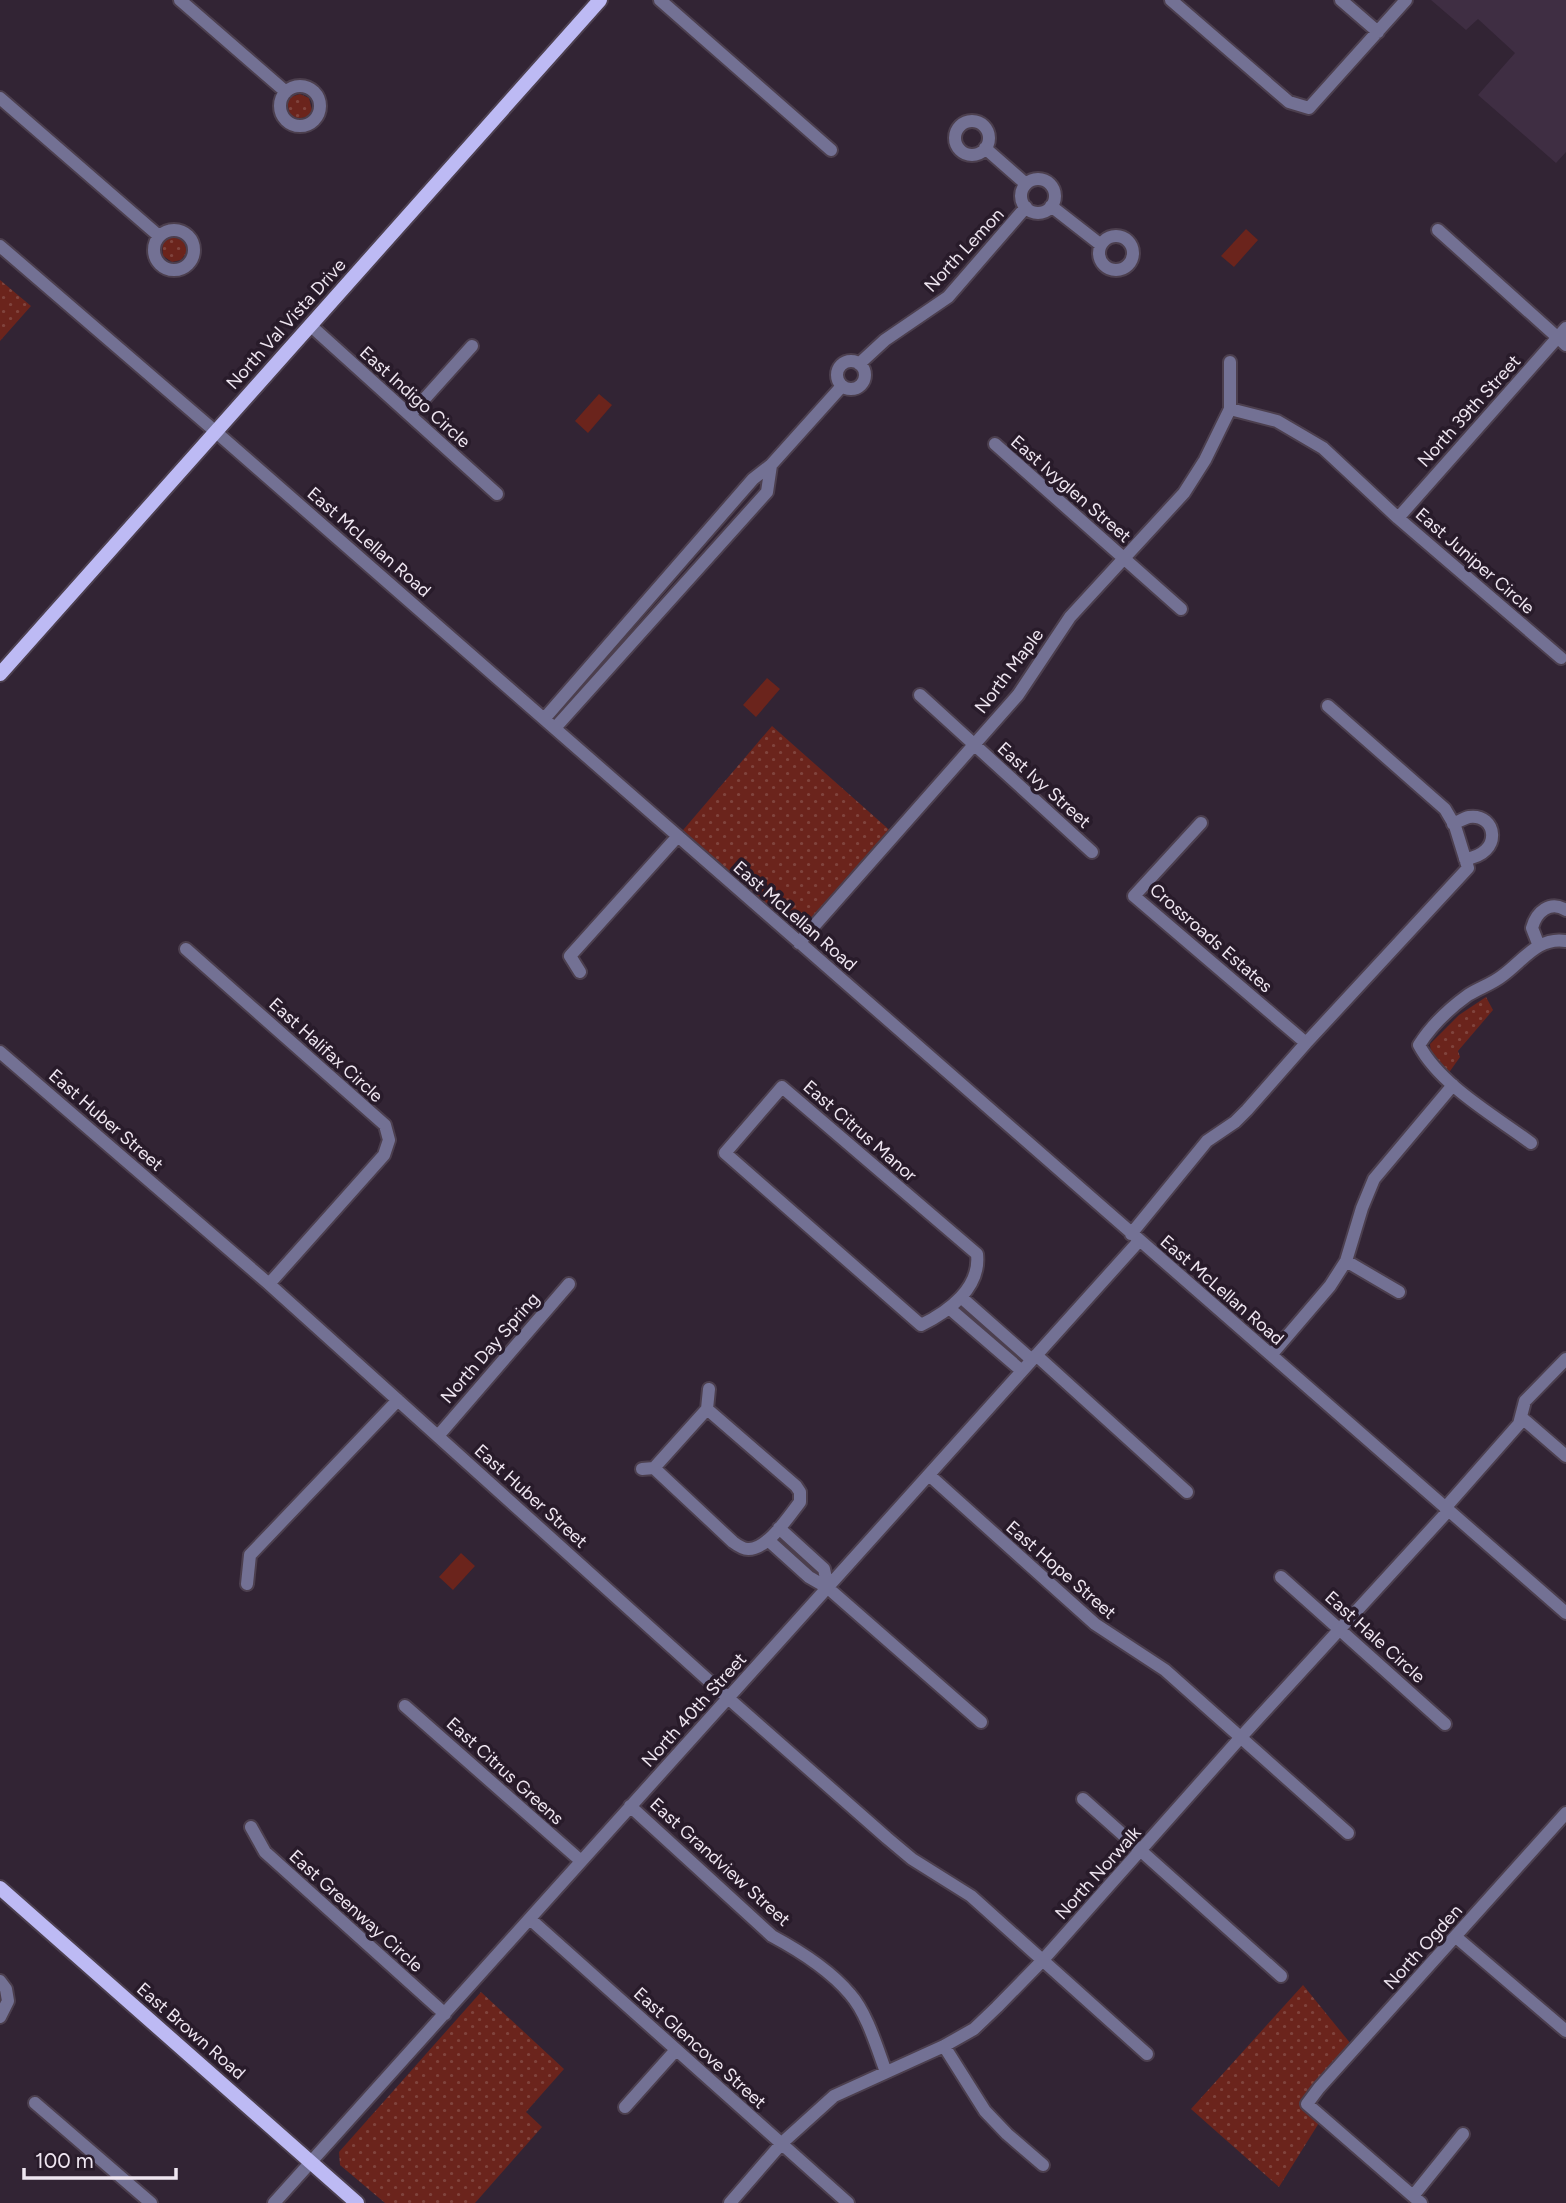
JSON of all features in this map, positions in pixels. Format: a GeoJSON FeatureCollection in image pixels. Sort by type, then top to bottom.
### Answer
{"type":"FeatureCollection","features":[{"type":"Feature","properties":{"kind":"main road","name":"North Val Vista Drive"},"geometry":{"type":"LineString","coordinates":[[0,674],[600,0]]}},
{"type":"Feature","properties":{"kind":"main road","name":"East Brown Road"},"geometry":{"type":"LineString","coordinates":[[0,1888],[357,2203]]}},
{"type":"Feature","properties":{"kind":"street"},"geometry":{"type":"LineString","coordinates":[[180,0],[286,92]]}},
{"type":"Feature","properties":{"kind":"street"},"geometry":{"type":"LineString","coordinates":[[660,0],[831,150]]}},
{"type":"Feature","properties":{"kind":"street"},"geometry":{"type":"LineString","coordinates":[[1171,0],[1289,103],[1304,108],[1314,105],[1406,0]]}},
{"type":"Feature","properties":{"kind":"street"},"geometry":{"type":"LineString","coordinates":[[1341,0],[1378,32]]}},
{"type":"Feature","properties":{"kind":"street"},"geometry":{"type":"LineString","coordinates":[[0,98],[159,236]]}},
{"type":"Feature","properties":{"kind":"street"},"geometry":{"type":"LineString","coordinates":[[985,148],[1026,184]]}},
{"type":"Feature","properties":{"kind":"street"},"geometry":{"type":"LineString","coordinates":[[1038,179],[1048,183],[1055,196],[1051,206],[1047,210],[1036,212],[1026,207],[1021,197],[1026,184],[1038,179]]}},
{"type":"Feature","properties":{"kind":"street"},"geometry":{"type":"LineString","coordinates":[[1051,206],[1101,246]]}},
{"type":"Feature","properties":{"kind":"street","name":"North Lemon"},"geometry":{"type":"LineString","coordinates":[[859,364],[885,340],[948,297],[1026,207]]}},
{"type":"Feature","properties":{"kind":"street"},"geometry":{"type":"LineString","coordinates":[[1438,230],[1563,337]]}},
{"type":"Feature","properties":{"kind":"street","name":"East McLellan Road"},"geometry":{"type":"LineString","coordinates":[[0,246],[555,728],[1566,1614]]}},
{"type":"Feature","properties":{"kind":"street","name":"East Indigo Circle"},"geometry":{"type":"LineString","coordinates":[[310,325],[497,494]]}},
{"type":"Feature","properties":{"kind":"street","name":"North 39th Street"},"geometry":{"type":"LineString","coordinates":[[1398,518],[1563,337]]}},
{"type":"Feature","properties":{"kind":"street"},"geometry":{"type":"LineString","coordinates":[[410,415],[472,346]]}},
{"type":"Feature","properties":{"kind":"street"},"geometry":{"type":"LineString","coordinates":[[849,362],[859,364],[864,374],[861,385],[851,389],[842,386],[837,377],[840,367],[849,362]]}},
{"type":"Feature","properties":{"kind":"street"},"geometry":{"type":"LineString","coordinates":[[1230,362],[1230,409]]}},
{"type":"Feature","properties":{"kind":"street"},"geometry":{"type":"LineString","coordinates":[[544,719],[753,479],[771,466],[842,386]]}},
{"type":"Feature","properties":{"kind":"street","name":"East Juniper Circle"},"geometry":{"type":"LineString","coordinates":[[1230,409],[1277,421],[1323,448],[1398,518],[1561,658]]}},
{"type":"Feature","properties":{"kind":"street","name":"North Maple"},"geometry":{"type":"LineString","coordinates":[[799,943],[1018,695],[1070,617],[1184,493],[1205,460],[1230,409]]}},
{"type":"Feature","properties":{"kind":"street","name":"East Ivyglen Street"},"geometry":{"type":"LineString","coordinates":[[995,444],[1181,609]]}},
{"type":"Feature","properties":{"kind":"street"},"geometry":{"type":"LineString","coordinates":[[555,728],[766,492],[771,466]]}},
{"type":"Feature","properties":{"kind":"street"},"geometry":{"type":"LineString","coordinates":[[716,523],[729,535]]}},
{"type":"Feature","properties":{"kind":"street"},"geometry":{"type":"LineString","coordinates":[[614,639],[625,650]]}},
{"type":"Feature","properties":{"kind":"street"},"geometry":{"type":"LineString","coordinates":[[583,674],[594,683]]}},
{"type":"Feature","properties":{"kind":"street"},"geometry":{"type":"LineString","coordinates":[[568,691],[578,701]]}},
{"type":"Feature","properties":{"kind":"street","name":"East Ivy Street"},"geometry":{"type":"LineString","coordinates":[[920,695],[1092,852]]}},
{"type":"Feature","properties":{"kind":"street"},"geometry":{"type":"LineString","coordinates":[[1135,1237],[1207,1141],[1235,1122],[1247,1110],[1468,868],[1445,809],[1328,706]]}},
{"type":"Feature","properties":{"kind":"street"},"geometry":{"type":"LineString","coordinates":[[1453,824],[1470,817],[1477,818],[1490,826],[1493,833],[1492,842],[1481,855],[1465,859]]}},
{"type":"Feature","properties":{"kind":"street","name":"Crossroads Estates"},"geometry":{"type":"LineString","coordinates":[[1201,823],[1134,896],[1306,1043]]}},
{"type":"Feature","properties":{"kind":"street"},"geometry":{"type":"LineString","coordinates":[[580,972],[570,956],[678,836]]}},
{"type":"Feature","properties":{"kind":"street"},"geometry":{"type":"LineString","coordinates":[[1539,946],[1532,928],[1537,915],[1550,906],[1560,906],[1566,910]]}},
{"type":"Feature","properties":{"kind":"street"},"geometry":{"type":"LineString","coordinates":[[1531,1143],[1453,1084],[1426,1059],[1419,1045],[1428,1031],[1469,995],[1496,981],[1518,965],[1531,950],[1559,939],[1566,941]]}},
{"type":"Feature","properties":{"kind":"street","name":"East Halifax Circle"},"geometry":{"type":"LineString","coordinates":[[186,950],[385,1125],[389,1140],[384,1155],[269,1284]]}},
{"type":"Feature","properties":{"kind":"street","name":"East Huber Street"},"geometry":{"type":"LineString","coordinates":[[0,1052],[269,1284],[728,1698],[912,1858],[971,1896],[1147,2054]]}},
{"type":"Feature","properties":{"kind":"street"},"geometry":{"type":"LineString","coordinates":[[1270,1355],[1330,1286],[1346,1261],[1374,1179],[1453,1084]]}},
{"type":"Feature","properties":{"kind":"street","name":"East Citrus Manor"},"geometry":{"type":"LineString","coordinates":[[782,1087],[977,1254],[979,1269],[962,1298],[949,1308],[920,1325],[724,1153],[782,1087]]}},
{"type":"Feature","properties":{"kind":"street","name":"North 40th Street"},"geometry":{"type":"LineString","coordinates":[[274,2203],[1035,1357],[1135,1237]]}},
{"type":"Feature","properties":{"kind":"street"},"geometry":{"type":"LineString","coordinates":[[1346,1261],[1399,1292]]}},
{"type":"Feature","properties":{"kind":"street","name":"North Day Spring"},"geometry":{"type":"LineString","coordinates":[[438,1436],[569,1283]]}},
{"type":"Feature","properties":{"kind":"street"},"geometry":{"type":"LineString","coordinates":[[962,1298],[1035,1357],[1187,1492]]}},
{"type":"Feature","properties":{"kind":"street"},"geometry":{"type":"LineString","coordinates":[[949,1308],[1022,1371]]}},
{"type":"Feature","properties":{"kind":"street","name":"North Norwalk"},"geometry":{"type":"LineString","coordinates":[[730,2203],[782,2143],[834,2096],[944,2046],[974,2029],[1042,1961],[1446,1509],[1515,1429],[1525,1401],[1566,1359]]}},
{"type":"Feature","properties":{"kind":"street"},"geometry":{"type":"LineString","coordinates":[[707,1409],[796,1486],[801,1496],[800,1502],[779,1528],[758,1547],[747,1549],[733,1542],[648,1468],[707,1409],[709,1390]]}},
{"type":"Feature","properties":{"kind":"street"},"geometry":{"type":"LineString","coordinates":[[247,1584],[250,1555],[398,1400]]}},
{"type":"Feature","properties":{"kind":"street"},"geometry":{"type":"LineString","coordinates":[[1521,1417],[1566,1456]]}},
{"type":"Feature","properties":{"kind":"street","name":"East Hope Street"},"geometry":{"type":"LineString","coordinates":[[929,1475],[1095,1624],[1166,1670],[1348,1833]]}},
{"type":"Feature","properties":{"kind":"street"},"geometry":{"type":"LineString","coordinates":[[779,1528],[824,1569],[828,1588]]}},
{"type":"Feature","properties":{"kind":"street"},"geometry":{"type":"LineString","coordinates":[[768,1540],[809,1577],[828,1588],[981,1722]]}},
{"type":"Feature","properties":{"kind":"street"},"geometry":{"type":"LineString","coordinates":[[787,1557],[798,1545]]}},
{"type":"Feature","properties":{"kind":"street","name":"East Hale Circle"},"geometry":{"type":"LineString","coordinates":[[1281,1577],[1445,1724]]}},
{"type":"Feature","properties":{"kind":"street","name":"East Citrus Greens"},"geometry":{"type":"LineString","coordinates":[[405,1706],[581,1861]]}},
{"type":"Feature","properties":{"kind":"street"},"geometry":{"type":"LineString","coordinates":[[1083,1799],[1281,1976]]}},
{"type":"Feature","properties":{"kind":"street","name":"East Grandview Street"},"geometry":{"type":"LineString","coordinates":[[630,1806],[772,1936],[799,1951],[851,1995],[869,2029],[886,2072]]}},
{"type":"Feature","properties":{"kind":"street","name":"North Ogden"},"geometry":{"type":"LineString","coordinates":[[1417,2199],[1307,2104],[1563,1822]]}},
{"type":"Feature","properties":{"kind":"street","name":"East Greenway Circle"},"geometry":{"type":"LineString","coordinates":[[251,1827],[265,1852],[445,2014]]}},
{"type":"Feature","properties":{"kind":"street","name":"East Glencove Street"},"geometry":{"type":"LineString","coordinates":[[530,1919],[848,2203]]}},
{"type":"Feature","properties":{"kind":"street"},"geometry":{"type":"LineString","coordinates":[[1456,1937],[1566,2031]]}},
{"type":"Feature","properties":{"kind":"street"},"geometry":{"type":"LineString","coordinates":[[0,1981],[6,1989],[8,2001],[0,2017]]}},
{"type":"Feature","properties":{"kind":"street"},"geometry":{"type":"LineString","coordinates":[[944,2046],[985,2111],[1043,2165]]}},
{"type":"Feature","properties":{"kind":"street"},"geometry":{"type":"LineString","coordinates":[[625,2108],[675,2050]]}},
{"type":"Feature","properties":{"kind":"street"},"geometry":{"type":"LineString","coordinates":[[35,2103],[151,2203]]}},
{"type":"Feature","properties":{"kind":"street"},"geometry":{"type":"LineString","coordinates":[[1417,2199],[1463,2134]]}},
{"type":"Feature","properties":{"kind":"shaded area"},"geometry":{"type":"Polygon","coordinates":[[[1431,0],[1566,0],[1566,152],[1556,163],[1478,95],[1515,53],[1478,19],[1466,30],[1431,0]]]}},
{"type":"Feature","properties":{"kind":"shaded area"},"geometry":{"type":"Polygon","coordinates":[[[300,94],[309,98],[312,110],[309,116],[298,119],[289,114],[287,98],[300,94]]]}},
{"type":"Feature","properties":{"kind":"shaded area"},"geometry":{"type":"Polygon","coordinates":[[[1246,229],[1258,240],[1234,267],[1221,256],[1246,229]]]}},
{"type":"Feature","properties":{"kind":"shaded area"},"geometry":{"type":"Polygon","coordinates":[[[174,237],[184,241],[187,252],[181,260],[172,262],[163,256],[162,241],[174,237]]]}},
{"type":"Feature","properties":{"kind":"shaded area"},"geometry":{"type":"Polygon","coordinates":[[[0,280],[31,306],[0,341],[0,280]]]}},
{"type":"Feature","properties":{"kind":"shaded area"},"geometry":{"type":"Polygon","coordinates":[[[599,394],[612,405],[588,433],[575,421],[599,394]]]}},
{"type":"Feature","properties":{"kind":"shaded area"},"geometry":{"type":"Polygon","coordinates":[[[767,678],[780,689],[756,717],[743,705],[767,678]]]}},
{"type":"Feature","properties":{"kind":"shaded area"},"geometry":{"type":"Polygon","coordinates":[[[772,726],[894,834],[799,943],[678,836],[772,726]]]}},
{"type":"Feature","properties":{"kind":"shaded area"},"geometry":{"type":"Polygon","coordinates":[[[1486,997],[1493,1010],[1458,1051],[1460,1057],[1448,1074],[1431,1054],[1430,1044],[1459,1015],[1486,997]]]}},
{"type":"Feature","properties":{"kind":"shaded area"},"geometry":{"type":"Polygon","coordinates":[[[461,1553],[475,1566],[453,1590],[439,1577],[461,1553]]]}},
{"type":"Feature","properties":{"kind":"shaded area"},"geometry":{"type":"Polygon","coordinates":[[[1303,1985],[1355,2049],[1308,2104],[1322,2118],[1279,2187],[1191,2109],[1303,1985]]]}},
{"type":"Feature","properties":{"kind":"shaded area"},"geometry":{"type":"Polygon","coordinates":[[[481,1992],[564,2069],[526,2112],[542,2127],[475,2203],[385,2203],[340,2165],[339,2152],[481,1992]]]}}]}
